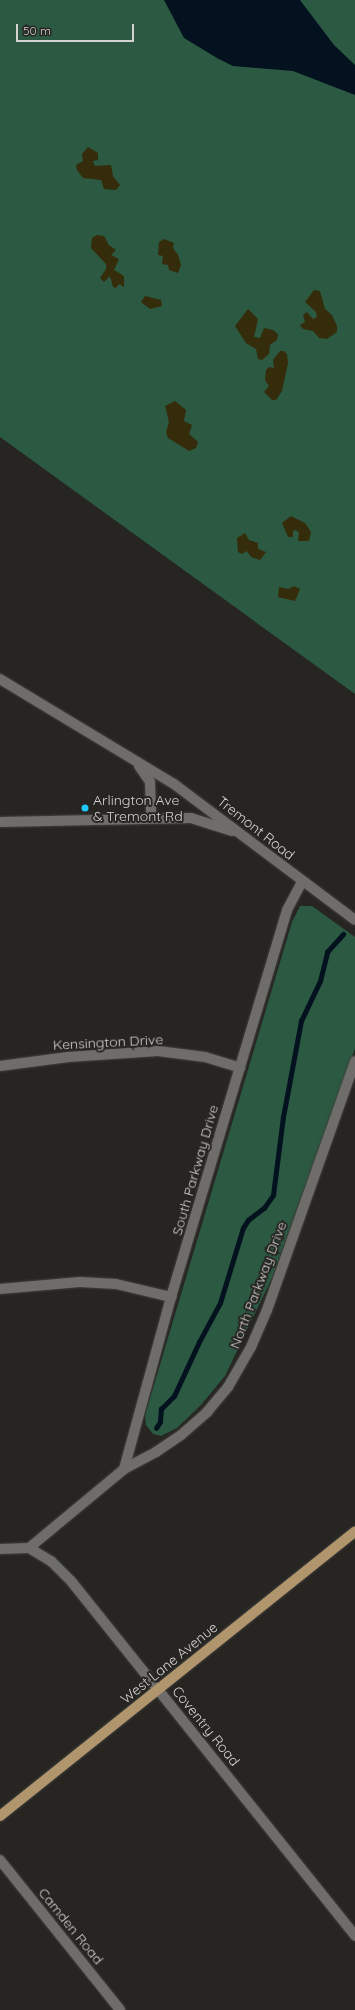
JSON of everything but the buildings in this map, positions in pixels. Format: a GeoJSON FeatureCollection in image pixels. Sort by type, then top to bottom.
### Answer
{"type":"FeatureCollection","features":[{"type":"Feature","properties":{"kind":"main road","name":"West Lane Avenue"},"geometry":{"type":"LineString","coordinates":[[0,1816],[355,1532]]}},
{"type":"Feature","properties":{"kind":"street","name":"Tremont Road"},"geometry":{"type":"LineString","coordinates":[[0,678],[61,714],[137,763],[174,784],[302,882],[355,920]]}},
{"type":"Feature","properties":{"kind":"street","name":"Tremont Road"},"geometry":{"type":"LineString","coordinates":[[137,763],[150,782],[151,817]]}},
{"type":"Feature","properties":{"kind":"street"},"geometry":{"type":"LineString","coordinates":[[0,822],[151,817],[192,818],[240,834]]}},
{"type":"Feature","properties":{"kind":"street","name":"South Parkway Drive"},"geometry":{"type":"LineString","coordinates":[[124,1469],[171,1297],[287,910],[302,882]]}},
{"type":"Feature","properties":{"kind":"street","name":"Kensington Drive"},"geometry":{"type":"LineString","coordinates":[[0,1066],[68,1057],[158,1051],[205,1057],[240,1068]]}},
{"type":"Feature","properties":{"kind":"street","name":"North Parkway Drive"},"geometry":{"type":"LineString","coordinates":[[29,1548],[124,1469],[156,1452],[182,1435],[207,1412],[228,1387],[251,1347],[355,1061]]}},
{"type":"Feature","properties":{"kind":"street"},"geometry":{"type":"LineString","coordinates":[[0,1289],[80,1282],[116,1284],[171,1297]]}},
{"type":"Feature","properties":{"kind":"street"},"geometry":{"type":"LineString","coordinates":[[0,1549],[29,1548]]}},
{"type":"Feature","properties":{"kind":"street","name":"Coventry Road"},"geometry":{"type":"LineString","coordinates":[[29,1548],[52,1561],[71,1581],[355,1936]]}},
{"type":"Feature","properties":{"kind":"street","name":"Camden Road"},"geometry":{"type":"LineString","coordinates":[[0,1860],[120,2010]]}},
{"type":"Feature","properties":{"kind":"green space"},"geometry":{"type":"Polygon","coordinates":[[[0,0],[355,0],[355,694],[0,437],[0,0]]]}},
{"type":"Feature","properties":{"kind":"green space"},"geometry":{"type":"Polygon","coordinates":[[[300,906],[312,906],[355,937],[355,1049],[272,1278],[225,1376],[201,1405],[177,1428],[161,1436],[153,1434],[146,1425],[145,1415],[292,922],[300,906]]]}},
{"type":"Feature","properties":{"kind":"sand"},"geometry":{"type":"Polygon","coordinates":[[[88,147],[98,153],[98,160],[93,161],[95,166],[111,165],[113,176],[120,185],[116,190],[104,189],[101,180],[83,178],[77,170],[76,165],[83,161],[82,154],[88,147]]]}},
{"type":"Feature","properties":{"kind":"sand"},"geometry":{"type":"Polygon","coordinates":[[[97,235],[104,236],[109,245],[116,250],[111,255],[119,259],[114,270],[124,276],[124,287],[119,284],[116,288],[113,287],[110,276],[104,282],[100,278],[106,269],[106,264],[91,248],[92,238],[97,235]]]}},
{"type":"Feature","properties":{"kind":"sand"},"geometry":{"type":"Polygon","coordinates":[[[164,239],[174,243],[173,248],[178,255],[181,265],[178,273],[169,270],[168,265],[162,264],[163,256],[158,255],[159,242],[164,239]]]}},
{"type":"Feature","properties":{"kind":"sand"},"geometry":{"type":"Polygon","coordinates":[[[314,290],[320,291],[325,309],[332,315],[337,326],[337,332],[327,339],[319,338],[313,331],[303,329],[300,325],[305,322],[303,315],[307,312],[313,319],[317,317],[316,312],[305,302],[314,290]]]}},
{"type":"Feature","properties":{"kind":"sand"},"geometry":{"type":"Polygon","coordinates":[[[145,296],[161,300],[162,306],[150,309],[141,302],[145,296]]]}},
{"type":"Feature","properties":{"kind":"sand"},"geometry":{"type":"Polygon","coordinates":[[[248,309],[258,319],[254,337],[260,338],[264,328],[273,330],[278,334],[277,340],[270,345],[269,354],[262,360],[258,359],[256,349],[246,343],[235,326],[248,309]]]}},
{"type":"Feature","properties":{"kind":"sand"},"geometry":{"type":"Polygon","coordinates":[[[280,351],[284,351],[287,354],[288,363],[282,391],[276,400],[272,400],[264,392],[269,386],[265,380],[266,370],[269,367],[274,368],[273,360],[280,351]]]}},
{"type":"Feature","properties":{"kind":"sand"},"geometry":{"type":"Polygon","coordinates":[[[175,401],[186,410],[184,421],[192,425],[189,434],[198,442],[196,448],[189,451],[168,438],[166,432],[169,422],[165,406],[175,401]]]}},
{"type":"Feature","properties":{"kind":"sand"},"geometry":{"type":"Polygon","coordinates":[[[291,516],[305,523],[311,532],[309,541],[298,541],[299,533],[296,530],[293,531],[293,537],[288,537],[282,523],[291,516]]]}},
{"type":"Feature","properties":{"kind":"sand"},"geometry":{"type":"Polygon","coordinates":[[[245,533],[249,540],[258,543],[258,549],[266,552],[260,560],[251,557],[247,551],[242,554],[238,552],[237,538],[245,533]]]}},
{"type":"Feature","properties":{"kind":"sand"},"geometry":{"type":"Polygon","coordinates":[[[294,586],[300,589],[295,601],[278,597],[279,587],[288,589],[294,586]]]}},
{"type":"Feature","properties":{"kind":"water"},"geometry":{"type":"Polygon","coordinates":[[[164,0],[300,0],[334,45],[355,65],[355,95],[293,71],[233,66],[184,38],[164,0]]]}},
{"type":"Feature","properties":{"kind":"waterway"},"geometry":{"type":"LineString","coordinates":[[156,1428],[160,1422],[161,1409],[174,1396],[199,1342],[220,1303],[243,1228],[248,1220],[264,1208],[273,1195],[283,1117],[301,1021],[320,981],[327,952],[343,934]]}},
{"type":"Feature","properties":{"kind":"place","name":"Arlington Ave & Tremont Rd"},"geometry":{"type":"Point","coordinates":[85,808]}}]}
